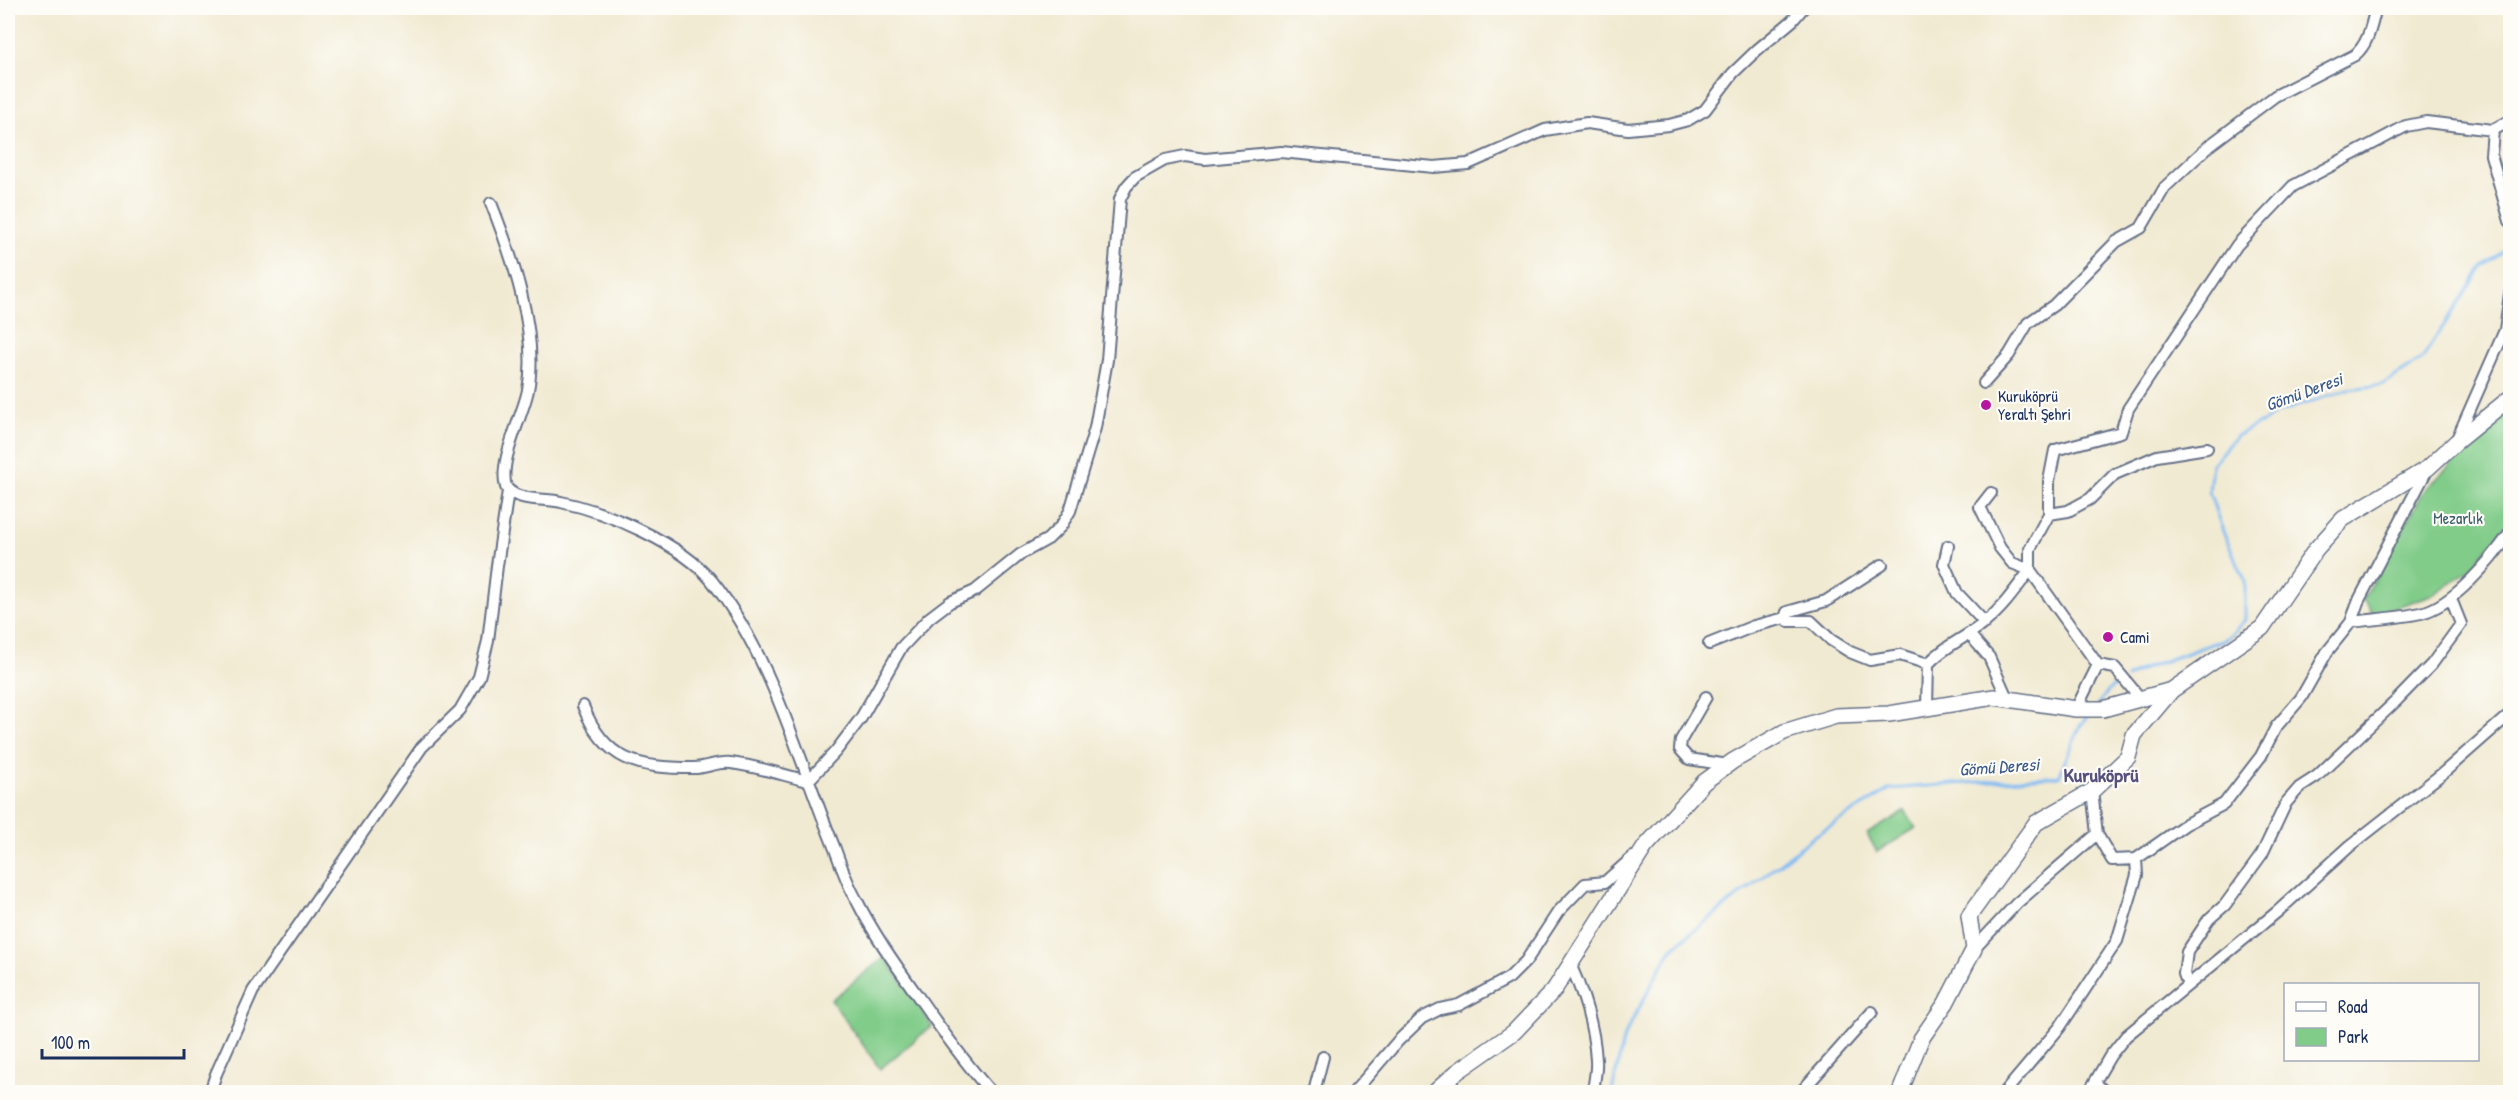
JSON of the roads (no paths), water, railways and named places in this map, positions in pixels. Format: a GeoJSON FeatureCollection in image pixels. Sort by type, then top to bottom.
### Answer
{"type":"FeatureCollection","features":[{"type":"Feature","properties":{"kind":"street"},"geometry":{"type":"LineString","coordinates":[[808,780],[861,718],[901,648],[929,618],[950,602],[975,591],[1021,554],[1048,539],[1061,526],[1070,511],[1095,428],[1107,360],[1117,212],[1123,193],[1135,177],[1165,160],[1185,156],[1205,159],[1281,152],[1434,167],[1468,164],[1545,130],[1587,123],[1628,129],[1669,125],[1688,120],[1705,111],[1733,73],[1792,21],[1803,8]]}},
{"type":"Feature","properties":{"kind":"street"},"geometry":{"type":"LineString","coordinates":[[1984,383],[2009,355],[2028,322],[2054,305],[2116,242],[2141,228],[2165,187],[2210,145],[2275,96],[2355,55],[2362,49],[2376,8]]}},
{"type":"Feature","properties":{"kind":"street"},"geometry":{"type":"LineString","coordinates":[[2136,692],[2115,668],[2098,665],[2031,570],[2030,549],[2049,514],[2049,481],[2055,450],[2121,432],[2128,409],[2237,245],[2293,186],[2406,126],[2426,122],[2493,130],[2511,122]]}},
{"type":"Feature","properties":{"kind":"street"},"geometry":{"type":"LineString","coordinates":[[2493,130],[2490,155],[2511,221]]}},
{"type":"Feature","properties":{"kind":"street"},"geometry":{"type":"LineString","coordinates":[[210,1092],[253,991],[422,747],[460,710],[479,677],[488,641],[508,491],[504,483],[507,460],[528,390],[531,349],[512,256],[491,203]]}},
{"type":"Feature","properties":{"kind":"street"},"geometry":{"type":"LineString","coordinates":[[2456,441],[2505,330],[2511,294]]}},
{"type":"Feature","properties":{"kind":"street"},"geometry":{"type":"LineString","coordinates":[[1974,950],[1969,916],[2036,823],[2092,791],[2128,757],[2134,735],[2172,690],[2262,628],[2316,549],[2343,519],[2428,468],[2456,441],[2511,398]]}},
{"type":"Feature","properties":{"kind":"street"},"geometry":{"type":"LineString","coordinates":[[2049,514],[2068,511],[2090,499],[2115,474],[2157,456],[2207,448]]}},
{"type":"Feature","properties":{"kind":"street"},"geometry":{"type":"LineString","coordinates":[[2092,791],[2097,834],[2112,860],[2136,859],[2186,824],[2224,804],[2260,756],[2276,727],[2301,698],[2327,652],[2351,622],[2358,602],[2428,468]]}},
{"type":"Feature","properties":{"kind":"street"},"geometry":{"type":"LineString","coordinates":[[508,491],[517,495],[562,502],[609,517],[648,534],[682,553],[704,573],[743,627],[768,677],[855,899],[891,958],[928,1011],[991,1092]]}},
{"type":"Feature","properties":{"kind":"street"},"geometry":{"type":"LineString","coordinates":[[1991,494],[1980,507],[2000,548],[2012,563],[2031,570]]}},
{"type":"Feature","properties":{"kind":"street"},"geometry":{"type":"LineString","coordinates":[[2351,622],[2423,613],[2451,599],[2500,548],[2511,533]]}},
{"type":"Feature","properties":{"kind":"street"},"geometry":{"type":"LineString","coordinates":[[1948,546],[1944,564],[1957,593],[1985,623]]}},
{"type":"Feature","properties":{"kind":"street"},"geometry":{"type":"LineString","coordinates":[[1785,618],[1787,612],[1826,601],[1882,565]]}},
{"type":"Feature","properties":{"kind":"street"},"geometry":{"type":"LineString","coordinates":[[1928,707],[1928,664],[1938,652],[1985,623],[2007,601],[2031,570]]}},
{"type":"Feature","properties":{"kind":"street"},"geometry":{"type":"LineString","coordinates":[[2188,985],[2184,974],[2187,952],[2209,919],[2225,905],[2262,854],[2286,803],[2299,788],[2316,777],[2396,701],[2432,664],[2461,624],[2451,599]]}},
{"type":"Feature","properties":{"kind":"street"},"geometry":{"type":"LineString","coordinates":[[1709,644],[1754,626],[1785,618],[1788,621],[1811,621],[1831,640],[1850,652],[1870,660],[1900,655],[1928,664]]}},
{"type":"Feature","properties":{"kind":"street"},"geometry":{"type":"LineString","coordinates":[[1969,634],[1989,657],[2008,700]]}},
{"type":"Feature","properties":{"kind":"street"},"geometry":{"type":"LineString","coordinates":[[2076,709],[2098,665]]}},
{"type":"Feature","properties":{"kind":"street"},"geometry":{"type":"LineString","coordinates":[[1354,1092],[1398,1041],[1422,1018],[1440,1009],[1460,1005],[1509,978],[1526,961],[1558,912],[1584,884],[1605,882],[1645,847],[1704,782],[1784,732],[1836,717],[1889,714],[1994,697],[2076,709],[2103,709],[2136,692],[2172,690]]}},
{"type":"Feature","properties":{"kind":"street"},"geometry":{"type":"LineString","coordinates":[[1706,696],[1682,740],[1680,749],[1689,759],[1728,765]]}},
{"type":"Feature","properties":{"kind":"street"},"geometry":{"type":"LineString","coordinates":[[583,706],[592,728],[607,747],[628,759],[651,765],[696,768],[729,762],[808,780]]}},
{"type":"Feature","properties":{"kind":"street"},"geometry":{"type":"LineString","coordinates":[[2105,1092],[2092,1088],[2110,1056],[2126,1036],[2277,912],[2350,846],[2443,773],[2511,714]]}},
{"type":"Feature","properties":{"kind":"street"},"geometry":{"type":"LineString","coordinates":[[1900,1092],[1921,1039],[1946,1003],[1974,950],[2017,903],[2097,834]]}},
{"type":"Feature","properties":{"kind":"street"},"geometry":{"type":"LineString","coordinates":[[1435,1092],[1457,1072],[1514,1032],[1554,990],[1645,847]]}},
{"type":"Feature","properties":{"kind":"street"},"geometry":{"type":"LineString","coordinates":[[2005,1092],[2060,1027],[2117,942],[2138,876],[2136,859]]}},
{"type":"Feature","properties":{"kind":"street"},"geometry":{"type":"LineString","coordinates":[[1571,966],[1584,995],[1590,1026],[1596,1061],[1593,1092]]}},
{"type":"Feature","properties":{"kind":"street"},"geometry":{"type":"LineString","coordinates":[[1801,1092],[1872,1012]]}},
{"type":"Feature","properties":{"kind":"street"},"geometry":{"type":"LineString","coordinates":[[1314,1092],[1323,1057]]}},
{"type":"Feature","properties":{"kind":"waterway","name":"Gömü Deresi"},"geometry":{"type":"LineString","coordinates":[[2127,678],[2140,670],[2228,638],[2245,620],[2245,580],[2224,534],[2209,492],[2212,464],[2236,436],[2282,411],[2349,389],[2382,385],[2421,360],[2483,266],[2510,247]]}},
{"type":"Feature","properties":{"kind":"waterway","name":"Gömü Deresi"},"geometry":{"type":"LineString","coordinates":[[2098,704],[2110,689],[2121,682]]}},
{"type":"Feature","properties":{"kind":"waterway","name":"Gömü Deresi"},"geometry":{"type":"LineString","coordinates":[[1612,1092],[1624,1036],[1671,949],[1816,835],[1890,789],[2059,776],[2080,726],[2090,713]]}},
{"type":"Feature","properties":{"kind":"place","name":"Kuruköprü Yeraltı Şehri"},"geometry":{"type":"Point","coordinates":[1986,405]}},
{"type":"Feature","properties":{"kind":"place","name":"Cami"},"geometry":{"type":"Point","coordinates":[2108,637]}},
{"type":"Feature","properties":{"kind":"district","name":"Kuruköprü"},"geometry":{"type":"Point","coordinates":[2101,775]}},
{"type":"Feature","properties":{"kind":"park label","name":"Mezarlık"},"geometry":{"type":"Point","coordinates":[2458,518]}}]}
